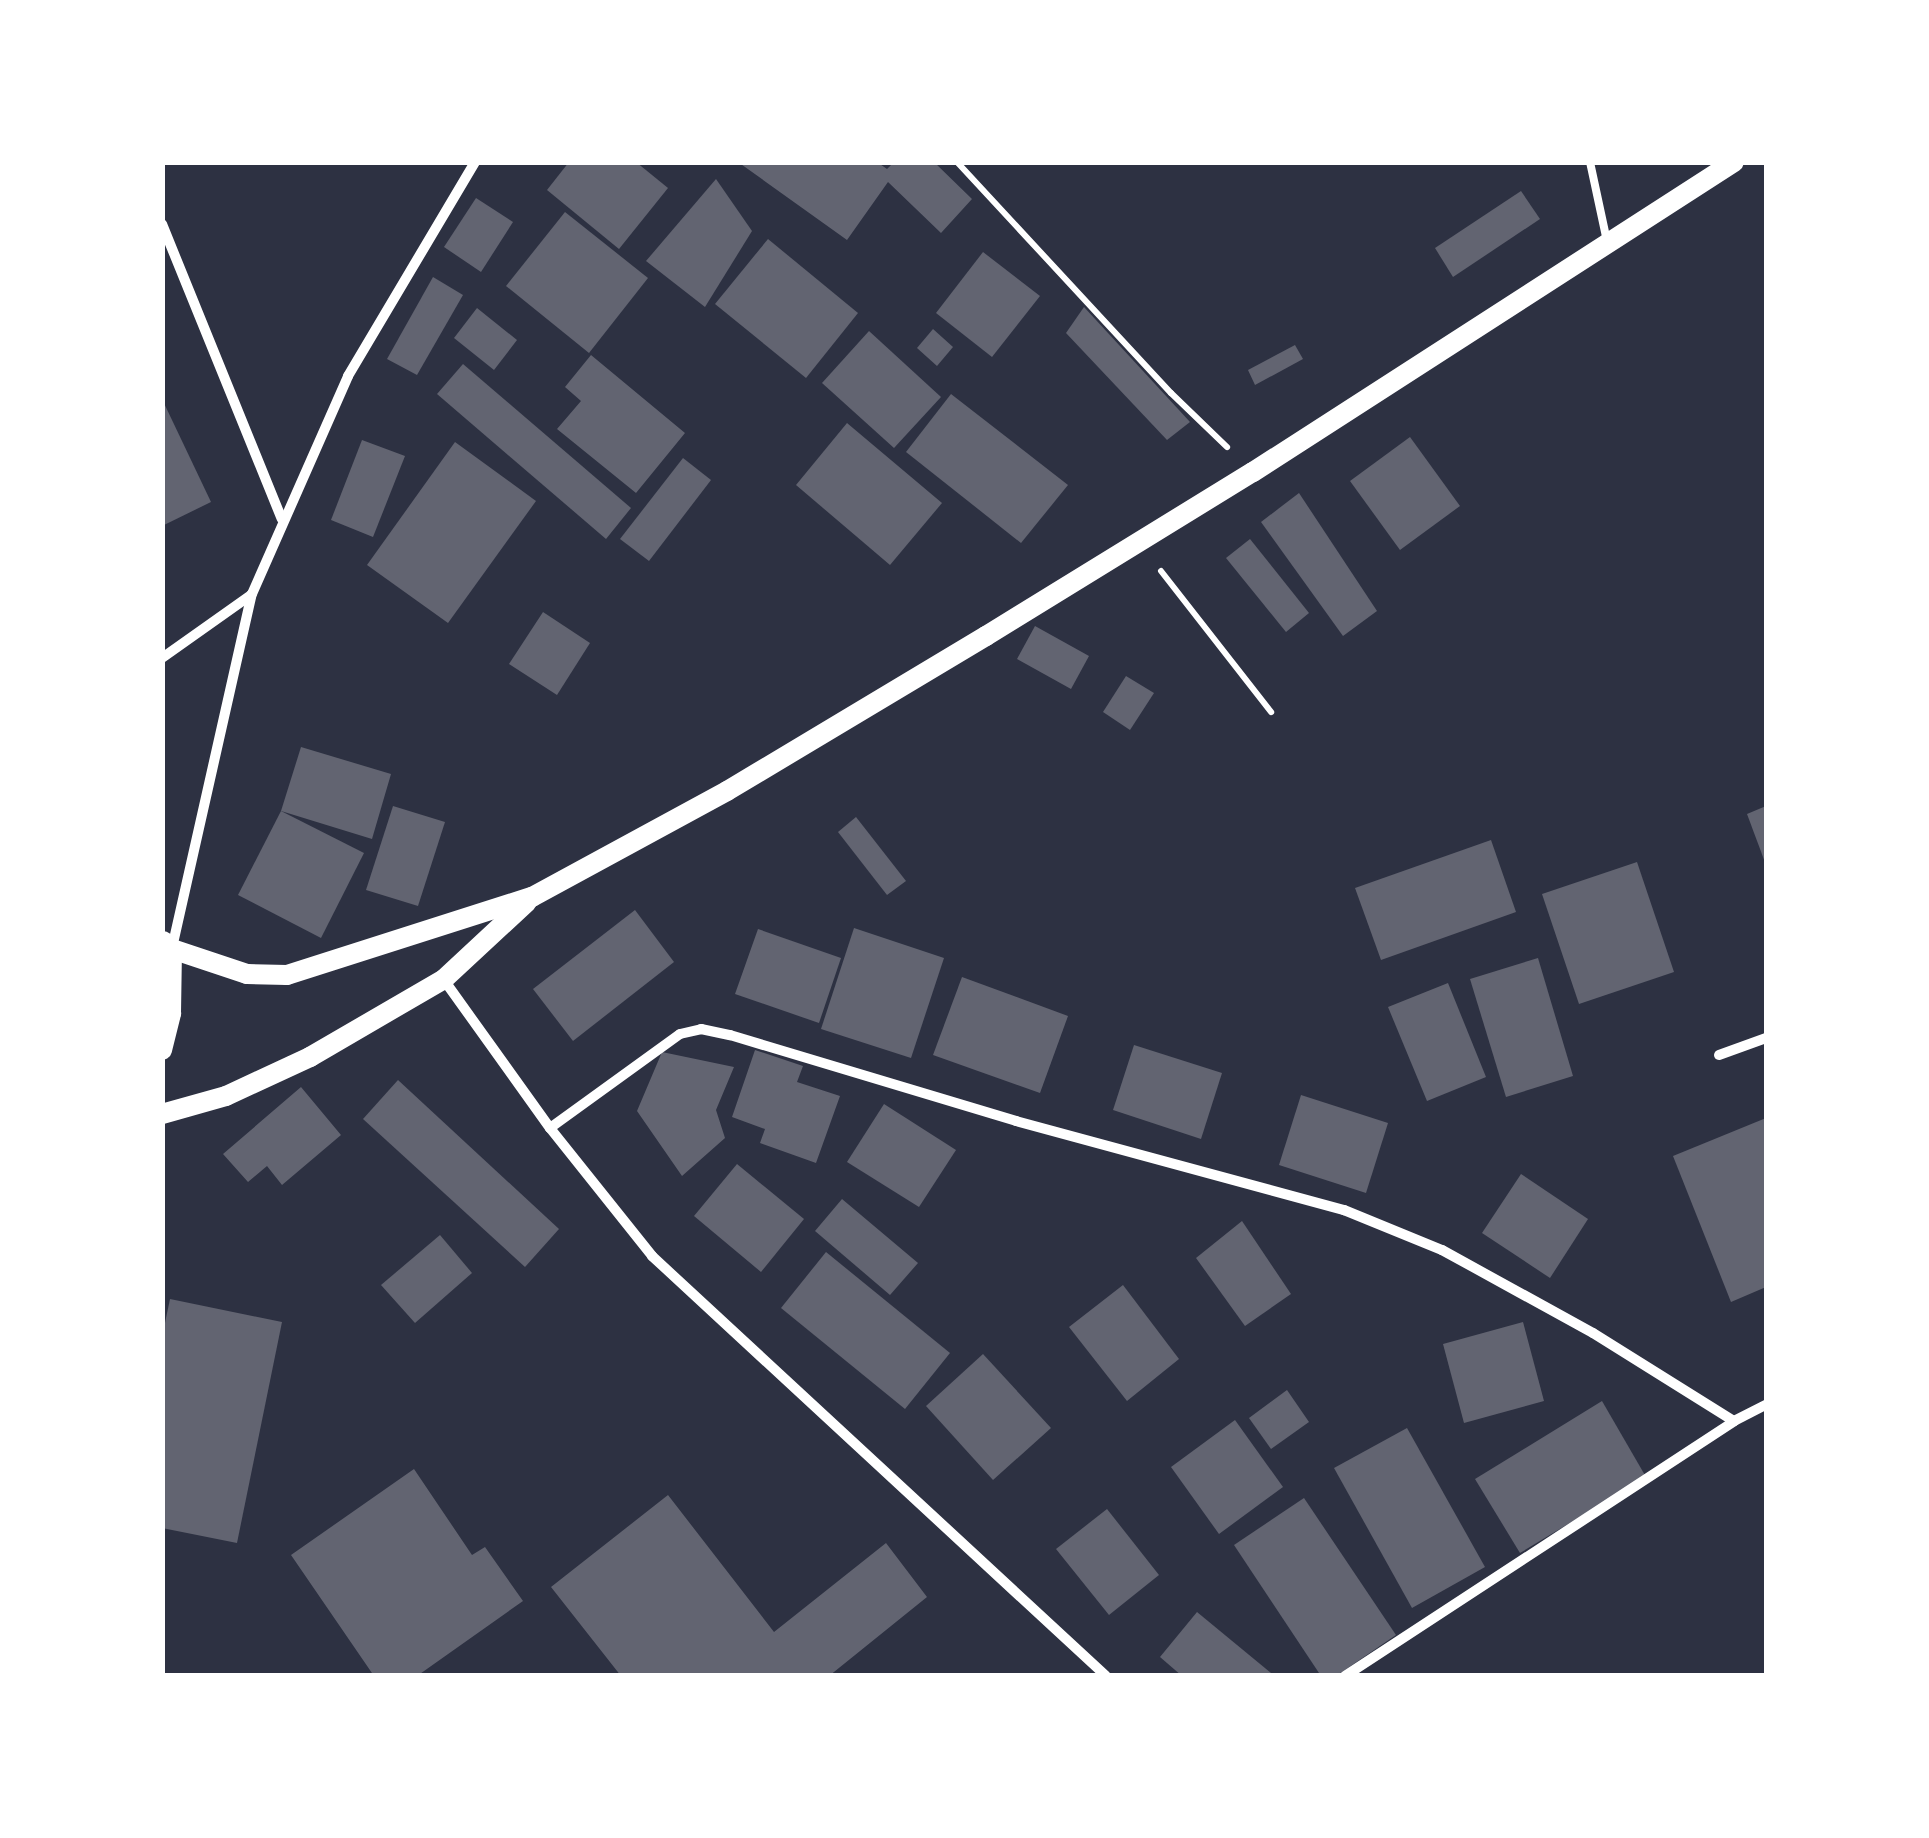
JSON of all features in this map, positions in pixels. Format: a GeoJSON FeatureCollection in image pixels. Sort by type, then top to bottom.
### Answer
{"type":"FeatureCollection","features":[{"type":"Feature","properties":{"kind":"main road"},"geometry":{"type":"LineString","coordinates":[[162,1050],[171,1013],[167,945],[247,974],[287,975],[532,897],[727,791],[1253,472],[1734,162]]}},
{"type":"Feature","properties":{"kind":"main road"},"geometry":{"type":"LineString","coordinates":[[162,1114],[226,1096],[310,1058],[444,979],[532,897]]}},
{"type":"Feature","properties":{"kind":"street"},"geometry":{"type":"LineString","coordinates":[[167,945],[252,594],[348,376],[475,162]]}},
{"type":"Feature","properties":{"kind":"street"},"geometry":{"type":"LineString","coordinates":[[162,224],[282,519]]}},
{"type":"Feature","properties":{"kind":"street"},"geometry":{"type":"LineString","coordinates":[[162,658],[252,594]]}},
{"type":"Feature","properties":{"kind":"street"},"geometry":{"type":"LineString","coordinates":[[444,979],[550,1128],[652,1256],[1106,1676]]}},
{"type":"Feature","properties":{"kind":"street"},"geometry":{"type":"LineString","coordinates":[[550,1128],[680,1034],[702,1029],[730,1035],[1016,1120],[1344,1210],[1459,1259],[1593,1333],[1734,1422]]}},
{"type":"Feature","properties":{"kind":"street"},"geometry":{"type":"LineString","coordinates":[[1718,1055],[1766,1038]]}},
{"type":"Feature","properties":{"kind":"street"},"geometry":{"type":"LineString","coordinates":[[1344,1676],[1766,1405]]}},
{"type":"Feature","properties":{"kind":"lane"},"geometry":{"type":"LineString","coordinates":[[1590,162],[1607,244]]}},
{"type":"Feature","properties":{"kind":"path"},"geometry":{"type":"LineString","coordinates":[[957,162],[1170,393],[1253,472]]}},
{"type":"Feature","properties":{"kind":"path"},"geometry":{"type":"LineString","coordinates":[[1138,542],[1271,712]]}},
{"type":"Feature","properties":{"kind":"building"},"geometry":{"type":"Polygon","coordinates":[[[569,162],[636,162],[668,188],[619,249],[547,190],[569,162]]]}},
{"type":"Feature","properties":{"kind":"building"},"geometry":{"type":"Polygon","coordinates":[[[738,162],[877,162],[887,169],[894,162],[934,162],[972,199],[941,233],[888,182],[847,240],[738,162]]]}},
{"type":"Feature","properties":{"kind":"building"},"geometry":{"type":"Polygon","coordinates":[[[716,179],[752,231],[705,307],[646,261],[716,179]]]}},
{"type":"Feature","properties":{"kind":"building"},"geometry":{"type":"Polygon","coordinates":[[[1521,191],[1540,219],[1453,277],[1435,248],[1521,191]]]}},
{"type":"Feature","properties":{"kind":"building"},"geometry":{"type":"Polygon","coordinates":[[[476,198],[513,222],[481,272],[444,247],[476,198]]]}},
{"type":"Feature","properties":{"kind":"building"},"geometry":{"type":"Polygon","coordinates":[[[565,212],[648,278],[589,353],[506,286],[565,212]]]}},
{"type":"Feature","properties":{"kind":"building"},"geometry":{"type":"Polygon","coordinates":[[[768,239],[858,313],[806,378],[715,304],[768,239]]]}},
{"type":"Feature","properties":{"kind":"building"},"geometry":{"type":"Polygon","coordinates":[[[983,252],[1040,296],[992,357],[936,313],[983,252]]]}},
{"type":"Feature","properties":{"kind":"building"},"geometry":{"type":"Polygon","coordinates":[[[433,277],[463,295],[417,375],[387,359],[433,277]]]}},
{"type":"Feature","properties":{"kind":"building"},"geometry":{"type":"Polygon","coordinates":[[[1084,307],[1190,422],[1167,440],[1066,333],[1084,307]]]}},
{"type":"Feature","properties":{"kind":"building"},"geometry":{"type":"Polygon","coordinates":[[[477,308],[517,340],[494,370],[454,338],[477,308]]]}},
{"type":"Feature","properties":{"kind":"building"},"geometry":{"type":"Polygon","coordinates":[[[933,329],[953,347],[937,366],[917,348],[933,329]]]}},
{"type":"Feature","properties":{"kind":"building"},"geometry":{"type":"Polygon","coordinates":[[[869,331],[941,397],[894,448],[822,383],[869,331]]]}},
{"type":"Feature","properties":{"kind":"building"},"geometry":{"type":"Polygon","coordinates":[[[1295,345],[1303,359],[1255,385],[1248,370],[1295,345]]]}},
{"type":"Feature","properties":{"kind":"building"},"geometry":{"type":"Polygon","coordinates":[[[591,355],[685,433],[636,493],[557,429],[581,401],[565,387],[591,355]]]}},
{"type":"Feature","properties":{"kind":"building"},"geometry":{"type":"Polygon","coordinates":[[[463,364],[631,508],[606,539],[437,394],[463,364]]]}},
{"type":"Feature","properties":{"kind":"building"},"geometry":{"type":"Polygon","coordinates":[[[951,394],[1068,485],[1021,543],[906,452],[951,394]]]}},
{"type":"Feature","properties":{"kind":"building"},"geometry":{"type":"Polygon","coordinates":[[[162,399],[211,502],[162,526],[162,399]]]}},
{"type":"Feature","properties":{"kind":"building"},"geometry":{"type":"Polygon","coordinates":[[[847,423],[942,503],[890,565],[796,485],[847,423]]]}},
{"type":"Feature","properties":{"kind":"building"},"geometry":{"type":"Polygon","coordinates":[[[1410,437],[1460,506],[1400,550],[1350,481],[1410,437]]]}},
{"type":"Feature","properties":{"kind":"building"},"geometry":{"type":"Polygon","coordinates":[[[362,440],[405,456],[373,537],[331,520],[362,440]]]}},
{"type":"Feature","properties":{"kind":"building"},"geometry":{"type":"Polygon","coordinates":[[[455,442],[536,501],[448,623],[367,565],[455,442]]]}},
{"type":"Feature","properties":{"kind":"building"},"geometry":{"type":"Polygon","coordinates":[[[683,458],[711,480],[649,561],[620,539],[683,458]]]}},
{"type":"Feature","properties":{"kind":"building"},"geometry":{"type":"Polygon","coordinates":[[[1299,493],[1377,611],[1343,636],[1261,522],[1299,493]]]}},
{"type":"Feature","properties":{"kind":"building"},"geometry":{"type":"Polygon","coordinates":[[[1250,539],[1309,613],[1286,632],[1226,558],[1250,539]]]}},
{"type":"Feature","properties":{"kind":"building"},"geometry":{"type":"Polygon","coordinates":[[[543,612],[590,643],[557,695],[509,664],[543,612]]]}},
{"type":"Feature","properties":{"kind":"building"},"geometry":{"type":"Polygon","coordinates":[[[1035,626],[1089,656],[1071,689],[1017,659],[1035,626]]]}},
{"type":"Feature","properties":{"kind":"building"},"geometry":{"type":"Polygon","coordinates":[[[1126,676],[1154,693],[1130,730],[1103,712],[1126,676]]]}},
{"type":"Feature","properties":{"kind":"building"},"geometry":{"type":"Polygon","coordinates":[[[301,747],[391,774],[372,839],[281,811],[301,747]]]}},
{"type":"Feature","properties":{"kind":"building"},"geometry":{"type":"Polygon","coordinates":[[[393,806],[445,822],[418,906],[366,890],[393,806]]]}},
{"type":"Feature","properties":{"kind":"building"},"geometry":{"type":"Polygon","coordinates":[[[1766,806],[1766,865],[1747,814],[1766,806]]]}},
{"type":"Feature","properties":{"kind":"building"},"geometry":{"type":"Polygon","coordinates":[[[281,811],[364,853],[321,938],[238,895],[281,811]]]}},
{"type":"Feature","properties":{"kind":"building"},"geometry":{"type":"Polygon","coordinates":[[[856,817],[906,881],[887,895],[838,832],[856,817]]]}},
{"type":"Feature","properties":{"kind":"building"},"geometry":{"type":"Polygon","coordinates":[[[1491,840],[1516,912],[1381,960],[1355,888],[1491,840]]]}},
{"type":"Feature","properties":{"kind":"building"},"geometry":{"type":"Polygon","coordinates":[[[1637,862],[1674,972],[1579,1004],[1542,894],[1637,862]]]}},
{"type":"Feature","properties":{"kind":"building"},"geometry":{"type":"Polygon","coordinates":[[[635,910],[674,962],[573,1041],[533,989],[635,910]]]}},
{"type":"Feature","properties":{"kind":"building"},"geometry":{"type":"Polygon","coordinates":[[[854,928],[944,958],[911,1058],[821,1029],[854,928]]]}},
{"type":"Feature","properties":{"kind":"building"},"geometry":{"type":"Polygon","coordinates":[[[758,929],[841,958],[819,1023],[735,994],[758,929]]]}},
{"type":"Feature","properties":{"kind":"building"},"geometry":{"type":"Polygon","coordinates":[[[1538,958],[1573,1076],[1506,1097],[1470,979],[1538,958]]]}},
{"type":"Feature","properties":{"kind":"building"},"geometry":{"type":"Polygon","coordinates":[[[962,977],[1068,1016],[1040,1093],[933,1055],[962,977]]]}},
{"type":"Feature","properties":{"kind":"building"},"geometry":{"type":"Polygon","coordinates":[[[1448,983],[1486,1077],[1427,1101],[1388,1007],[1448,983]]]}},
{"type":"Feature","properties":{"kind":"building"},"geometry":{"type":"Polygon","coordinates":[[[1134,1045],[1222,1073],[1201,1139],[1113,1110],[1134,1045]]]}},
{"type":"Feature","properties":{"kind":"building"},"geometry":{"type":"Polygon","coordinates":[[[755,1050],[803,1066],[797,1082],[840,1096],[816,1163],[760,1143],[765,1129],[732,1117],[755,1050]]]}},
{"type":"Feature","properties":{"kind":"building"},"geometry":{"type":"Polygon","coordinates":[[[662,1052],[734,1067],[716,1110],[725,1138],[682,1176],[637,1111],[662,1052]]]}},
{"type":"Feature","properties":{"kind":"building"},"geometry":{"type":"Polygon","coordinates":[[[398,1080],[559,1229],[525,1267],[363,1119],[398,1080]]]}},
{"type":"Feature","properties":{"kind":"building"},"geometry":{"type":"Polygon","coordinates":[[[301,1087],[341,1135],[282,1185],[267,1166],[248,1182],[223,1154],[301,1087]]]}},
{"type":"Feature","properties":{"kind":"building"},"geometry":{"type":"Polygon","coordinates":[[[1301,1095],[1388,1123],[1366,1193],[1279,1165],[1301,1095]]]}},
{"type":"Feature","properties":{"kind":"building"},"geometry":{"type":"Polygon","coordinates":[[[884,1104],[956,1150],[919,1207],[847,1162],[884,1104]]]}},
{"type":"Feature","properties":{"kind":"building"},"geometry":{"type":"Polygon","coordinates":[[[1766,1118],[1766,1287],[1731,1302],[1673,1156],[1766,1118]]]}},
{"type":"Feature","properties":{"kind":"building"},"geometry":{"type":"Polygon","coordinates":[[[737,1164],[804,1219],[761,1272],[694,1216],[737,1164]]]}},
{"type":"Feature","properties":{"kind":"building"},"geometry":{"type":"Polygon","coordinates":[[[1521,1174],[1588,1219],[1550,1278],[1482,1233],[1521,1174]]]}},
{"type":"Feature","properties":{"kind":"building"},"geometry":{"type":"Polygon","coordinates":[[[842,1199],[918,1263],[890,1295],[815,1231],[842,1199]]]}},
{"type":"Feature","properties":{"kind":"building"},"geometry":{"type":"Polygon","coordinates":[[[1242,1221],[1291,1294],[1245,1326],[1196,1258],[1242,1221]]]}},
{"type":"Feature","properties":{"kind":"building"},"geometry":{"type":"Polygon","coordinates":[[[440,1235],[472,1273],[415,1323],[381,1285],[440,1235]]]}},
{"type":"Feature","properties":{"kind":"building"},"geometry":{"type":"Polygon","coordinates":[[[826,1252],[950,1353],[905,1409],[781,1308],[826,1252]]]}},
{"type":"Feature","properties":{"kind":"building"},"geometry":{"type":"Polygon","coordinates":[[[1123,1285],[1179,1359],[1127,1401],[1069,1327],[1123,1285]]]}},
{"type":"Feature","properties":{"kind":"building"},"geometry":{"type":"Polygon","coordinates":[[[170,1299],[282,1322],[237,1543],[162,1528],[162,1337],[170,1299]]]}},
{"type":"Feature","properties":{"kind":"building"},"geometry":{"type":"Polygon","coordinates":[[[1523,1322],[1544,1401],[1464,1423],[1443,1344],[1523,1322]]]}},
{"type":"Feature","properties":{"kind":"building"},"geometry":{"type":"Polygon","coordinates":[[[983,1354],[1051,1428],[993,1480],[926,1406],[983,1354]]]}},
{"type":"Feature","properties":{"kind":"building"},"geometry":{"type":"Polygon","coordinates":[[[1287,1390],[1309,1422],[1271,1449],[1249,1418],[1287,1390]]]}},
{"type":"Feature","properties":{"kind":"building"},"geometry":{"type":"Polygon","coordinates":[[[1602,1401],[1646,1477],[1520,1553],[1475,1479],[1602,1401]]]}},
{"type":"Feature","properties":{"kind":"building"},"geometry":{"type":"Polygon","coordinates":[[[1235,1420],[1283,1487],[1219,1534],[1171,1467],[1235,1420]]]}},
{"type":"Feature","properties":{"kind":"building"},"geometry":{"type":"Polygon","coordinates":[[[1407,1428],[1485,1567],[1412,1608],[1334,1468],[1407,1428]]]}},
{"type":"Feature","properties":{"kind":"building"},"geometry":{"type":"Polygon","coordinates":[[[414,1469],[472,1555],[485,1547],[523,1601],[417,1676],[374,1676],[291,1555],[414,1469]]]}},
{"type":"Feature","properties":{"kind":"building"},"geometry":{"type":"Polygon","coordinates":[[[668,1495],[774,1632],[886,1543],[927,1597],[829,1676],[621,1676],[551,1587],[668,1495]]]}},
{"type":"Feature","properties":{"kind":"building"},"geometry":{"type":"Polygon","coordinates":[[[1304,1498],[1396,1635],[1336,1676],[1321,1676],[1234,1545],[1304,1498]]]}},
{"type":"Feature","properties":{"kind":"building"},"geometry":{"type":"Polygon","coordinates":[[[1107,1509],[1159,1575],[1109,1615],[1056,1549],[1107,1509]]]}},
{"type":"Feature","properties":{"kind":"building"},"geometry":{"type":"Polygon","coordinates":[[[1197,1612],[1271,1673],[1269,1676],[1182,1676],[1160,1657],[1197,1612]]]}}]}
